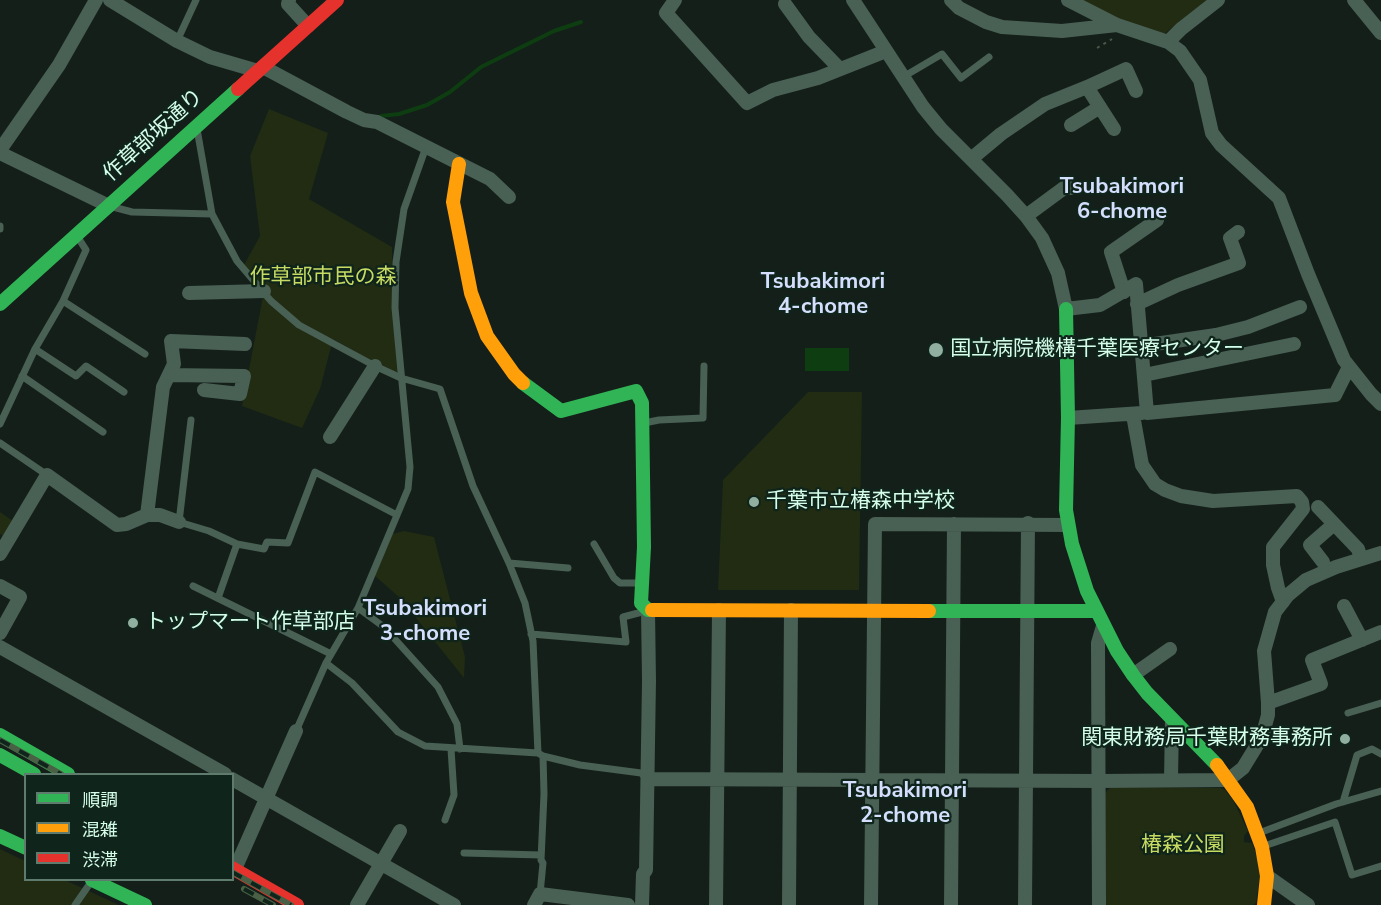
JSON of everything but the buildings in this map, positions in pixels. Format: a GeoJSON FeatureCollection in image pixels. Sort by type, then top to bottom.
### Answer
{"type":"FeatureCollection","features":[{"type":"Feature","properties":{"kind":"main road","name":"作草部坂通り"},"geometry":{"type":"LineString","coordinates":[[0,304],[338,0]]}},
{"type":"Feature","properties":{"kind":"main road"},"geometry":{"type":"LineString","coordinates":[[459,164],[453,202],[471,293],[487,336],[514,374],[561,411],[636,391],[642,403],[644,547],[640,603],[648,610],[1028,609],[1096,611]]}},
{"type":"Feature","properties":{"kind":"main road"},"geometry":{"type":"LineString","coordinates":[[1066,309],[1068,525],[1087,591],[1103,626],[1133,675],[1228,780],[1247,807],[1259,841],[1267,876],[1264,905]]}},
{"type":"Feature","properties":{"kind":"main road"},"geometry":{"type":"LineString","coordinates":[[0,735],[66,773]]}},
{"type":"Feature","properties":{"kind":"main road"},"geometry":{"type":"LineString","coordinates":[[0,755],[32,773]]}},
{"type":"Feature","properties":{"kind":"main road"},"geometry":{"type":"LineString","coordinates":[[0,836],[24,847]]}},
{"type":"Feature","properties":{"kind":"main road"},"geometry":{"type":"LineString","coordinates":[[234,868],[297,905]]}},
{"type":"Feature","properties":{"kind":"main road"},"geometry":{"type":"LineString","coordinates":[[94,881],[145,905]]}},
{"type":"Feature","properties":{"kind":"street"},"geometry":{"type":"LineString","coordinates":[[96,0],[59,65],[0,152],[109,206]]}},
{"type":"Feature","properties":{"kind":"street"},"geometry":{"type":"LineString","coordinates":[[110,0],[177,42],[210,57],[261,69],[364,120],[377,122],[490,179],[509,197]]}},
{"type":"Feature","properties":{"kind":"street"},"geometry":{"type":"LineString","coordinates":[[289,0],[288,4],[308,27]]}},
{"type":"Feature","properties":{"kind":"street"},"geometry":{"type":"LineString","coordinates":[[675,0],[666,13],[747,103],[773,90],[818,78],[886,51]]}},
{"type":"Feature","properties":{"kind":"street"},"geometry":{"type":"LineString","coordinates":[[853,0],[922,106],[941,129],[1026,216],[1050,255],[1058,273],[1066,309],[1100,305],[1136,284],[1144,375],[1140,414],[1142,465],[1155,484],[1181,496],[1213,501],[1297,496],[1302,502],[1303,509],[1273,547],[1278,588],[1283,602]]}},
{"type":"Feature","properties":{"kind":"street"},"geometry":{"type":"LineString","coordinates":[[951,0],[959,8],[986,22],[1002,27],[1062,31],[1116,25]]}},
{"type":"Feature","properties":{"kind":"street"},"geometry":{"type":"LineString","coordinates":[[1068,0],[1116,25],[1168,42],[1180,51],[1200,80],[1212,133],[1221,145],[1279,198],[1335,341],[1349,367],[1381,404]]}},
{"type":"Feature","properties":{"kind":"street"},"geometry":{"type":"LineString","coordinates":[[1168,42],[1218,0]]}},
{"type":"Feature","properties":{"kind":"street"},"geometry":{"type":"LineString","coordinates":[[1354,0],[1381,33]]}},
{"type":"Feature","properties":{"kind":"street"},"geometry":{"type":"LineString","coordinates":[[785,4],[809,37],[840,69]]}},
{"type":"Feature","properties":{"kind":"street"},"geometry":{"type":"LineString","coordinates":[[971,159],[1000,134],[1037,108],[1126,69],[1136,91]]}},
{"type":"Feature","properties":{"kind":"street"},"geometry":{"type":"LineString","coordinates":[[1087,87],[1114,129]]}},
{"type":"Feature","properties":{"kind":"street"},"geometry":{"type":"LineString","coordinates":[[1071,125],[1100,107]]}},
{"type":"Feature","properties":{"kind":"street"},"geometry":{"type":"LineString","coordinates":[[1026,216],[1064,188],[1071,188]]}},
{"type":"Feature","properties":{"kind":"street"},"geometry":{"type":"LineString","coordinates":[[1124,292],[1111,252],[1157,220]]}},
{"type":"Feature","properties":{"kind":"street"},"geometry":{"type":"LineString","coordinates":[[1137,304],[1178,285],[1239,263],[1230,238],[1238,232]]}},
{"type":"Feature","properties":{"kind":"street"},"geometry":{"type":"LineString","coordinates":[[189,293],[264,291]]}},
{"type":"Feature","properties":{"kind":"street"},"geometry":{"type":"LineString","coordinates":[[1141,346],[1216,335],[1248,327],[1299,307]]}},
{"type":"Feature","properties":{"kind":"street"},"geometry":{"type":"LineString","coordinates":[[147,515],[163,387],[174,364],[171,341],[245,344]]}},
{"type":"Feature","properties":{"kind":"street"},"geometry":{"type":"LineString","coordinates":[[1144,375],[1294,344]]}},
{"type":"Feature","properties":{"kind":"street"},"geometry":{"type":"LineString","coordinates":[[330,437],[375,366]]}},
{"type":"Feature","properties":{"kind":"street"},"geometry":{"type":"LineString","coordinates":[[1068,418],[1140,414],[1335,395],[1349,367]]}},
{"type":"Feature","properties":{"kind":"street"},"geometry":{"type":"LineString","coordinates":[[169,375],[244,376],[240,394],[204,390]]}},
{"type":"Feature","properties":{"kind":"street"},"geometry":{"type":"LineString","coordinates":[[0,554],[47,475],[117,525],[126,524],[147,515],[160,515],[179,522]]}},
{"type":"Feature","properties":{"kind":"street"},"geometry":{"type":"LineString","coordinates":[[1318,507],[1358,549],[1361,559]]}},
{"type":"Feature","properties":{"kind":"street"},"geometry":{"type":"LineString","coordinates":[[871,905],[875,524],[1068,525]]}},
{"type":"Feature","properties":{"kind":"street"},"geometry":{"type":"LineString","coordinates":[[951,905],[954,524]]}},
{"type":"Feature","properties":{"kind":"street"},"geometry":{"type":"LineString","coordinates":[[1025,905],[1028,524]]}},
{"type":"Feature","properties":{"kind":"street"},"geometry":{"type":"LineString","coordinates":[[1323,562],[1310,544],[1334,524]]}},
{"type":"Feature","properties":{"kind":"street"},"geometry":{"type":"LineString","coordinates":[[648,779],[1228,780],[1243,768],[1262,737],[1268,715],[1264,651],[1275,612],[1288,595],[1306,580],[1336,567],[1381,553]]}},
{"type":"Feature","properties":{"kind":"street"},"geometry":{"type":"LineString","coordinates":[[0,586],[20,597],[0,633]]}},
{"type":"Feature","properties":{"kind":"street"},"geometry":{"type":"LineString","coordinates":[[1344,606],[1362,640]]}},
{"type":"Feature","properties":{"kind":"street"},"geometry":{"type":"LineString","coordinates":[[642,905],[643,874],[646,870],[648,779],[648,610]]}},
{"type":"Feature","properties":{"kind":"street"},"geometry":{"type":"LineString","coordinates":[[716,905],[719,610]]}},
{"type":"Feature","properties":{"kind":"street"},"geometry":{"type":"LineString","coordinates":[[789,905],[791,610]]}},
{"type":"Feature","properties":{"kind":"street"},"geometry":{"type":"LineString","coordinates":[[1100,905],[1098,644],[1103,626]]}},
{"type":"Feature","properties":{"kind":"street"},"geometry":{"type":"LineString","coordinates":[[1268,703],[1321,684],[1312,660],[1381,632]]}},
{"type":"Feature","properties":{"kind":"street"},"geometry":{"type":"LineString","coordinates":[[0,647],[223,773]]}},
{"type":"Feature","properties":{"kind":"street"},"geometry":{"type":"LineString","coordinates":[[1133,675],[1170,649]]}},
{"type":"Feature","properties":{"kind":"street"},"geometry":{"type":"LineString","coordinates":[[1172,720],[1172,780]]}},
{"type":"Feature","properties":{"kind":"street"},"geometry":{"type":"LineString","coordinates":[[234,868],[296,731]]}},
{"type":"Feature","properties":{"kind":"street"},"geometry":{"type":"LineString","coordinates":[[234,780],[454,905]]}},
{"type":"Feature","properties":{"kind":"street"},"geometry":{"type":"LineString","coordinates":[[357,905],[400,831]]}},
{"type":"Feature","properties":{"kind":"street"},"geometry":{"type":"LineString","coordinates":[[1267,876],[1308,905]]}},
{"type":"Feature","properties":{"kind":"street"},"geometry":{"type":"LineString","coordinates":[[537,899],[628,905]]}},
{"type":"Feature","properties":{"kind":"lane"},"geometry":{"type":"LineString","coordinates":[[177,42],[196,0]]}},
{"type":"Feature","properties":{"kind":"lane"},"geometry":{"type":"LineString","coordinates":[[903,77],[942,54],[961,78],[989,57]]}},
{"type":"Feature","properties":{"kind":"lane"},"geometry":{"type":"LineString","coordinates":[[196,127],[212,214],[237,261],[270,300],[299,325],[375,366],[401,378],[440,389],[473,486],[525,603],[531,634],[544,794],[541,855],[543,863],[537,899]]}},
{"type":"Feature","properties":{"kind":"lane"},"geometry":{"type":"LineString","coordinates":[[296,731],[326,663],[358,609],[408,489],[410,467],[395,308],[398,244],[407,199],[426,147]]}},
{"type":"Feature","properties":{"kind":"lane"},"geometry":{"type":"LineString","coordinates":[[109,206],[132,212],[212,214]]}},
{"type":"Feature","properties":{"kind":"lane"},"geometry":{"type":"LineString","coordinates":[[0,424],[35,349],[63,300],[86,250],[77,236]]}},
{"type":"Feature","properties":{"kind":"lane"},"geometry":{"type":"LineString","coordinates":[[63,300],[145,354]]}},
{"type":"Feature","properties":{"kind":"lane"},"geometry":{"type":"LineString","coordinates":[[35,349],[76,376],[86,366],[124,392]]}},
{"type":"Feature","properties":{"kind":"lane"},"geometry":{"type":"LineString","coordinates":[[644,424],[659,420],[703,418],[704,366]]}},
{"type":"Feature","properties":{"kind":"lane"},"geometry":{"type":"LineString","coordinates":[[22,376],[104,432]]}},
{"type":"Feature","properties":{"kind":"lane"},"geometry":{"type":"LineString","coordinates":[[190,420],[179,522],[209,531],[237,544],[264,549],[267,542],[288,543],[315,472],[398,515]]}},
{"type":"Feature","properties":{"kind":"lane"},"geometry":{"type":"LineString","coordinates":[[0,443],[47,475]]}},
{"type":"Feature","properties":{"kind":"lane"},"geometry":{"type":"LineString","coordinates":[[218,598],[237,544]]}},
{"type":"Feature","properties":{"kind":"lane"},"geometry":{"type":"LineString","coordinates":[[594,544],[614,578],[620,583],[642,584]]}},
{"type":"Feature","properties":{"kind":"lane"},"geometry":{"type":"LineString","coordinates":[[509,563],[568,568]]}},
{"type":"Feature","properties":{"kind":"lane"},"geometry":{"type":"LineString","coordinates":[[193,586],[331,654]]}},
{"type":"Feature","properties":{"kind":"lane"},"geometry":{"type":"LineString","coordinates":[[358,609],[384,627],[438,687],[457,724],[454,795],[445,820]]}},
{"type":"Feature","properties":{"kind":"lane"},"geometry":{"type":"LineString","coordinates":[[531,634],[626,642],[623,617],[648,610]]}},
{"type":"Feature","properties":{"kind":"lane"},"geometry":{"type":"LineString","coordinates":[[326,663],[352,683],[398,732],[425,746],[541,754],[580,765],[641,773],[648,779]]}},
{"type":"Feature","properties":{"kind":"lane"},"geometry":{"type":"LineString","coordinates":[[1348,713],[1381,703]]}},
{"type":"Feature","properties":{"kind":"lane"},"geometry":{"type":"LineString","coordinates":[[1343,802],[1357,755],[1372,749],[1381,754]]}},
{"type":"Feature","properties":{"kind":"lane"},"geometry":{"type":"LineString","coordinates":[[1259,841],[1343,802],[1381,791]]}},
{"type":"Feature","properties":{"kind":"lane"},"geometry":{"type":"LineString","coordinates":[[1259,841],[1335,822],[1352,875],[1381,866]]}},
{"type":"Feature","properties":{"kind":"lane"},"geometry":{"type":"LineString","coordinates":[[464,853],[541,855]]}},
{"type":"Feature","properties":{"kind":"lane"},"geometry":{"type":"LineString","coordinates":[[75,905],[91,881]]}},
{"type":"Feature","properties":{"kind":"green space"},"geometry":{"type":"Polygon","coordinates":[[[1080,0],[1207,0],[1164,34],[1126,22],[1080,0]]]}},
{"type":"Feature","properties":{"kind":"green space","name":"作草部市民の森"},"geometry":{"type":"Polygon","coordinates":[[[269,109],[328,133],[309,199],[392,247],[393,306],[399,370],[395,374],[333,339],[320,389],[302,428],[242,406],[264,291],[244,265],[260,236],[250,156],[269,109]]]}},
{"type":"Feature","properties":{"kind":"green space"},"geometry":{"type":"Polygon","coordinates":[[[808,392],[862,392],[859,590],[718,590],[723,480],[808,392]]]}},
{"type":"Feature","properties":{"kind":"green space"},"geometry":{"type":"Polygon","coordinates":[[[0,512],[16,523],[6,538],[0,534],[0,512]]]}},
{"type":"Feature","properties":{"kind":"green space"},"geometry":{"type":"Polygon","coordinates":[[[404,531],[434,537],[465,657],[464,678],[400,598],[374,575],[392,534],[404,531]]]}},
{"type":"Feature","properties":{"kind":"green space","name":"椿森公園"},"geometry":{"type":"Polygon","coordinates":[[[1111,787],[1221,788],[1225,790],[1233,800],[1248,831],[1244,836],[1244,842],[1252,843],[1261,868],[1256,903],[1253,905],[1105,905],[1105,793],[1111,787]]]}},
{"type":"Feature","properties":{"kind":"green space"},"geometry":{"type":"Polygon","coordinates":[[[0,849],[24,861],[24,881],[67,881],[119,905],[0,905],[0,849]]]}},
{"type":"Feature","properties":{"kind":"shaded area"},"geometry":{"type":"Polygon","coordinates":[[[805,348],[849,348],[849,371],[805,371],[805,348]]]}},
{"type":"Feature","properties":{"kind":"waterway"},"geometry":{"type":"LineString","coordinates":[[381,116],[399,114],[427,105],[450,92],[481,67],[554,31],[581,22]]}},
{"type":"Feature","properties":{"kind":"railway"},"geometry":{"type":"LineString","coordinates":[[0,740],[59,773]]}},
{"type":"Feature","properties":{"kind":"railway"},"geometry":{"type":"LineString","coordinates":[[234,873],[291,905]]}},
{"type":"Feature","properties":{"kind":"railway"},"geometry":{"type":"LineString","coordinates":[[244,889],[273,905]]}},
{"type":"Feature","properties":{"kind":"traffic: fast"},"geometry":{"type":"LineString","coordinates":[[0,304],[238,89]]}},
{"type":"Feature","properties":{"kind":"traffic: fast"},"geometry":{"type":"LineString","coordinates":[[1066,309],[1068,418],[1066,510],[1072,544],[1087,591],[1117,651],[1133,675],[1147,693],[1217,765]]}},
{"type":"Feature","properties":{"kind":"traffic: fast"},"geometry":{"type":"LineString","coordinates":[[523,383],[561,411],[636,391],[642,403],[644,547],[641,603],[648,610],[652,610]]}},
{"type":"Feature","properties":{"kind":"traffic: fast"},"geometry":{"type":"LineString","coordinates":[[929,611],[1096,611]]}},
{"type":"Feature","properties":{"kind":"traffic: fast"},"geometry":{"type":"LineString","coordinates":[[0,735],[66,773]]}},
{"type":"Feature","properties":{"kind":"traffic: fast"},"geometry":{"type":"LineString","coordinates":[[0,755],[32,773]]}},
{"type":"Feature","properties":{"kind":"traffic: fast"},"geometry":{"type":"LineString","coordinates":[[0,836],[24,847]]}},
{"type":"Feature","properties":{"kind":"traffic: fast"},"geometry":{"type":"LineString","coordinates":[[94,881],[145,905]]}},
{"type":"Feature","properties":{"kind":"traffic: slow"},"geometry":{"type":"LineString","coordinates":[[459,164],[453,202],[471,293],[487,336],[523,383]]}},
{"type":"Feature","properties":{"kind":"traffic: slow"},"geometry":{"type":"LineString","coordinates":[[652,610],[929,611]]}},
{"type":"Feature","properties":{"kind":"traffic: slow"},"geometry":{"type":"LineString","coordinates":[[1217,765],[1247,807],[1262,847],[1267,876],[1264,905]]}},
{"type":"Feature","properties":{"kind":"traffic: jam"},"geometry":{"type":"LineString","coordinates":[[238,89],[337,0]]}},
{"type":"Feature","properties":{"kind":"traffic: jam"},"geometry":{"type":"LineString","coordinates":[[234,869],[297,905]]}},
{"type":"Feature","properties":{"kind":"place","name":"国立病院機構千葉医療センター"},"geometry":{"type":"Point","coordinates":[936,350]}},
{"type":"Feature","properties":{"kind":"place","name":"千葉市立椿森中学校"},"geometry":{"type":"Point","coordinates":[754,502]}},
{"type":"Feature","properties":{"kind":"place","name":"トップマート作草部店"},"geometry":{"type":"Point","coordinates":[133,623]}},
{"type":"Feature","properties":{"kind":"place","name":"関東財務局千葉財務事務所"},"geometry":{"type":"Point","coordinates":[1345,739]}},
{"type":"Feature","properties":{"kind":"district","name":"Tsubakimori 6-chome"},"geometry":{"type":"Point","coordinates":[1122,200]}},
{"type":"Feature","properties":{"kind":"district","name":"Tsubakimori 4-chome"},"geometry":{"type":"Point","coordinates":[823,296]}},
{"type":"Feature","properties":{"kind":"district","name":"Tsubakimori 3-chome"},"geometry":{"type":"Point","coordinates":[425,622]}},
{"type":"Feature","properties":{"kind":"district","name":"Tsubakimori 2-chome"},"geometry":{"type":"Point","coordinates":[905,804]}}]}
